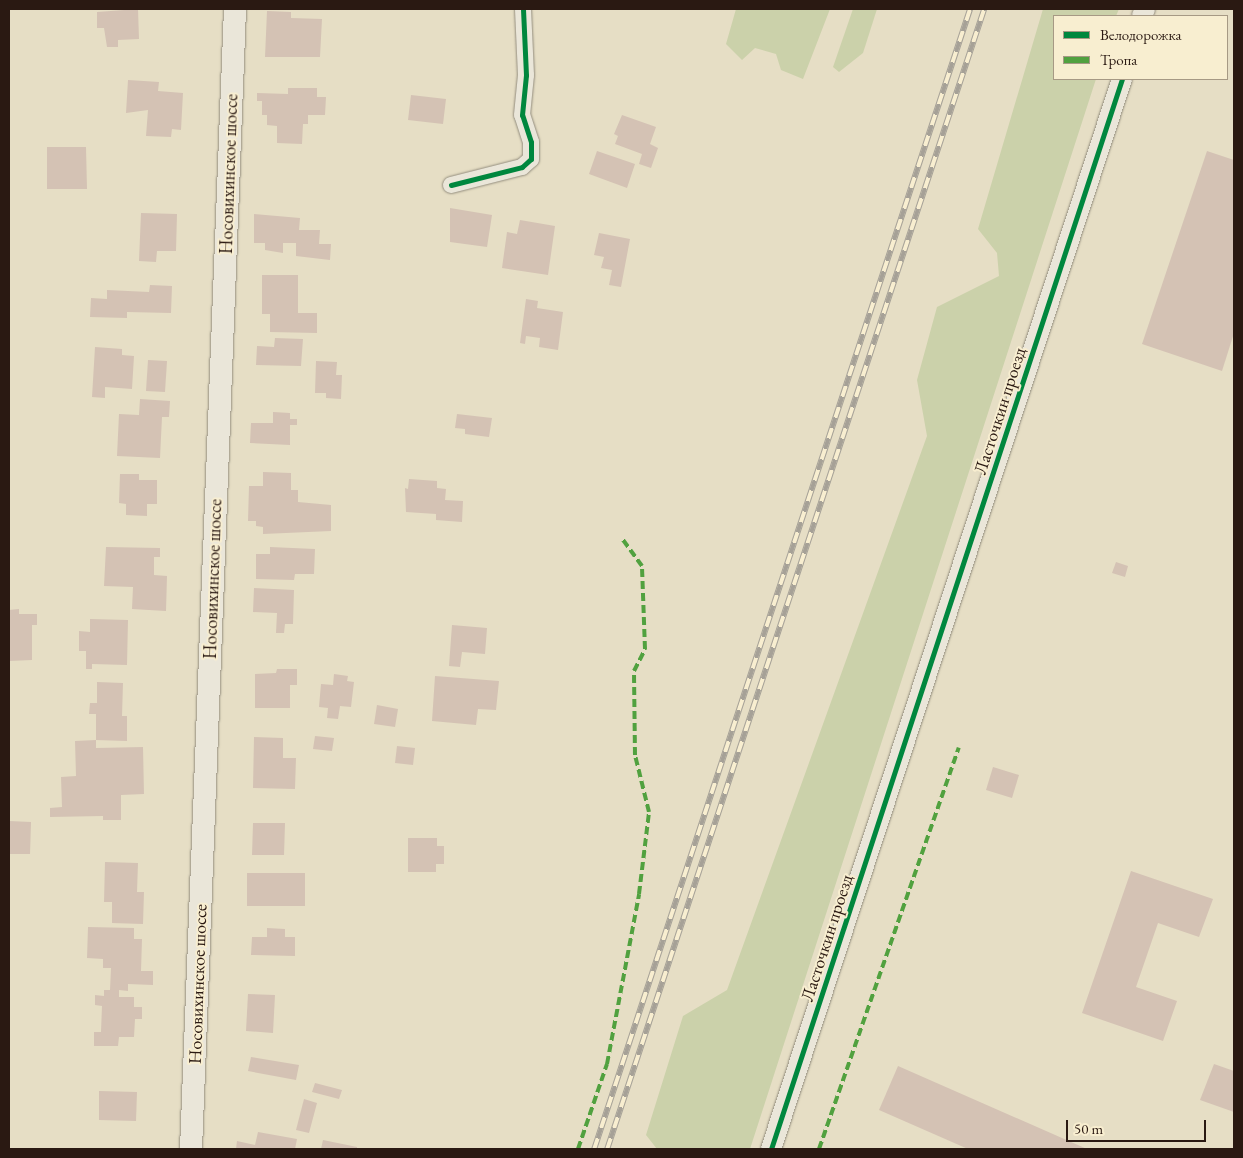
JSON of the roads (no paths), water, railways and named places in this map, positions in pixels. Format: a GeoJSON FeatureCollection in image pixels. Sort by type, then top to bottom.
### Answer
{"type":"FeatureCollection","features":[{"type":"Feature","properties":{"kind":"main road","name":"Носовихинское шоссе"},"geometry":{"type":"LineString","coordinates":[[191,1149],[235,9]]}},
{"type":"Feature","properties":{"kind":"street"},"geometry":{"type":"LineString","coordinates":[[451,184],[522,167],[531,159],[531,142],[522,115],[526,75],[523,9]]}},
{"type":"Feature","properties":{"kind":"street","name":"Ласточкин проезд"},"geometry":{"type":"LineString","coordinates":[[771,1149],[1122,80]]}},
{"type":"Feature","properties":{"kind":"railway"},"geometry":{"type":"LineString","coordinates":[[594,1149],[970,9]]}},
{"type":"Feature","properties":{"kind":"railway"},"geometry":{"type":"LineString","coordinates":[[607,1149],[984,9]]}}]}
